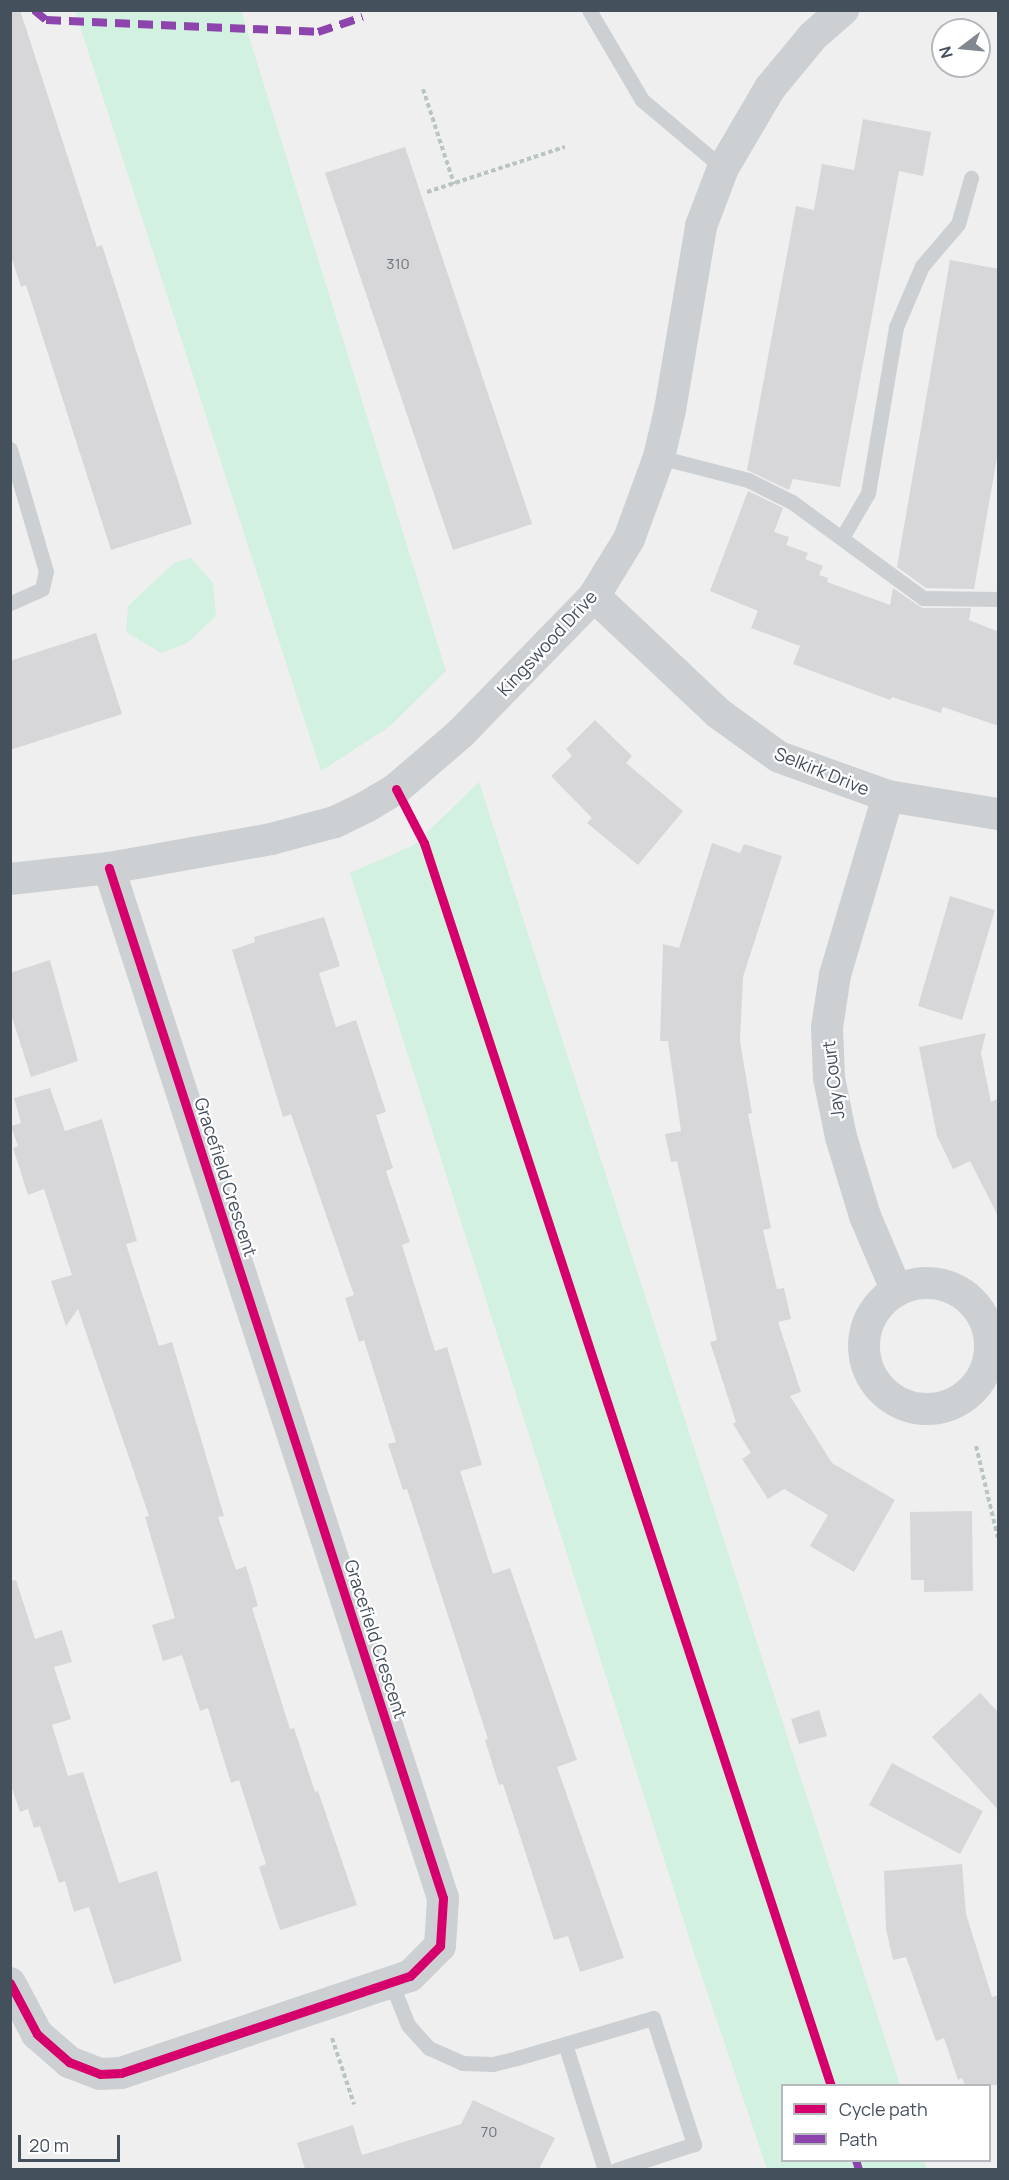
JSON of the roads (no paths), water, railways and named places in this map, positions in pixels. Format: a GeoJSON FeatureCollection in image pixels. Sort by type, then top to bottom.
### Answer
{"type":"FeatureCollection","features":[{"type":"Feature","properties":{"kind":"street","name":"Kingswood Drive"},"geometry":{"type":"LineString","coordinates":[[10,879],[110,868],[271,839],[334,822],[366,807],[396,789],[460,733],[594,596],[629,539],[658,457],[670,410],[701,226],[723,168],[770,88],[813,36],[843,10]]}},
{"type":"Feature","properties":{"kind":"street","name":"Selkirk Drive"},"geometry":{"type":"LineString","coordinates":[[594,596],[718,713],[779,757],[888,796],[999,814]]}},
{"type":"Feature","properties":{"kind":"street","name":"Jay Court"},"geometry":{"type":"LineString","coordinates":[[888,796],[835,975],[827,1027],[829,1078],[840,1137],[865,1216],[896,1290]]}},
{"type":"Feature","properties":{"kind":"street","name":"Gracefield Crescent"},"geometry":{"type":"LineString","coordinates":[[10,1983],[37,2034],[69,2062],[100,2074],[121,2073],[410,1976],[440,1946],[443,1898],[110,868]]}},
{"type":"Feature","properties":{"kind":"street"},"geometry":{"type":"LineString","coordinates":[[922,1282],[949,1286],[972,1301],[987,1324],[990,1352],[982,1378],[964,1398],[936,1409],[907,1407],[882,1391],[866,1366],[863,1337],[874,1309],[896,1290],[922,1282]]}},
{"type":"Feature","properties":{"kind":"lane"},"geometry":{"type":"LineString","coordinates":[[588,10],[642,100],[723,168]]}},
{"type":"Feature","properties":{"kind":"lane"},"geometry":{"type":"LineString","coordinates":[[843,536],[868,493],[896,327],[922,266],[958,224],[971,178]]}},
{"type":"Feature","properties":{"kind":"lane"},"geometry":{"type":"LineString","coordinates":[[10,449],[46,571],[42,589],[10,603]]}},
{"type":"Feature","properties":{"kind":"lane"},"geometry":{"type":"LineString","coordinates":[[658,457],[748,480],[792,502],[843,536],[923,598],[999,599]]}},
{"type":"Feature","properties":{"kind":"lane"},"geometry":{"type":"LineString","coordinates":[[391,1982],[408,2025],[429,2048],[462,2063],[493,2064],[653,2018],[694,2144],[616,2169]]}},
{"type":"Feature","properties":{"kind":"lane"},"geometry":{"type":"LineString","coordinates":[[565,2044],[605,2169]]}}]}
